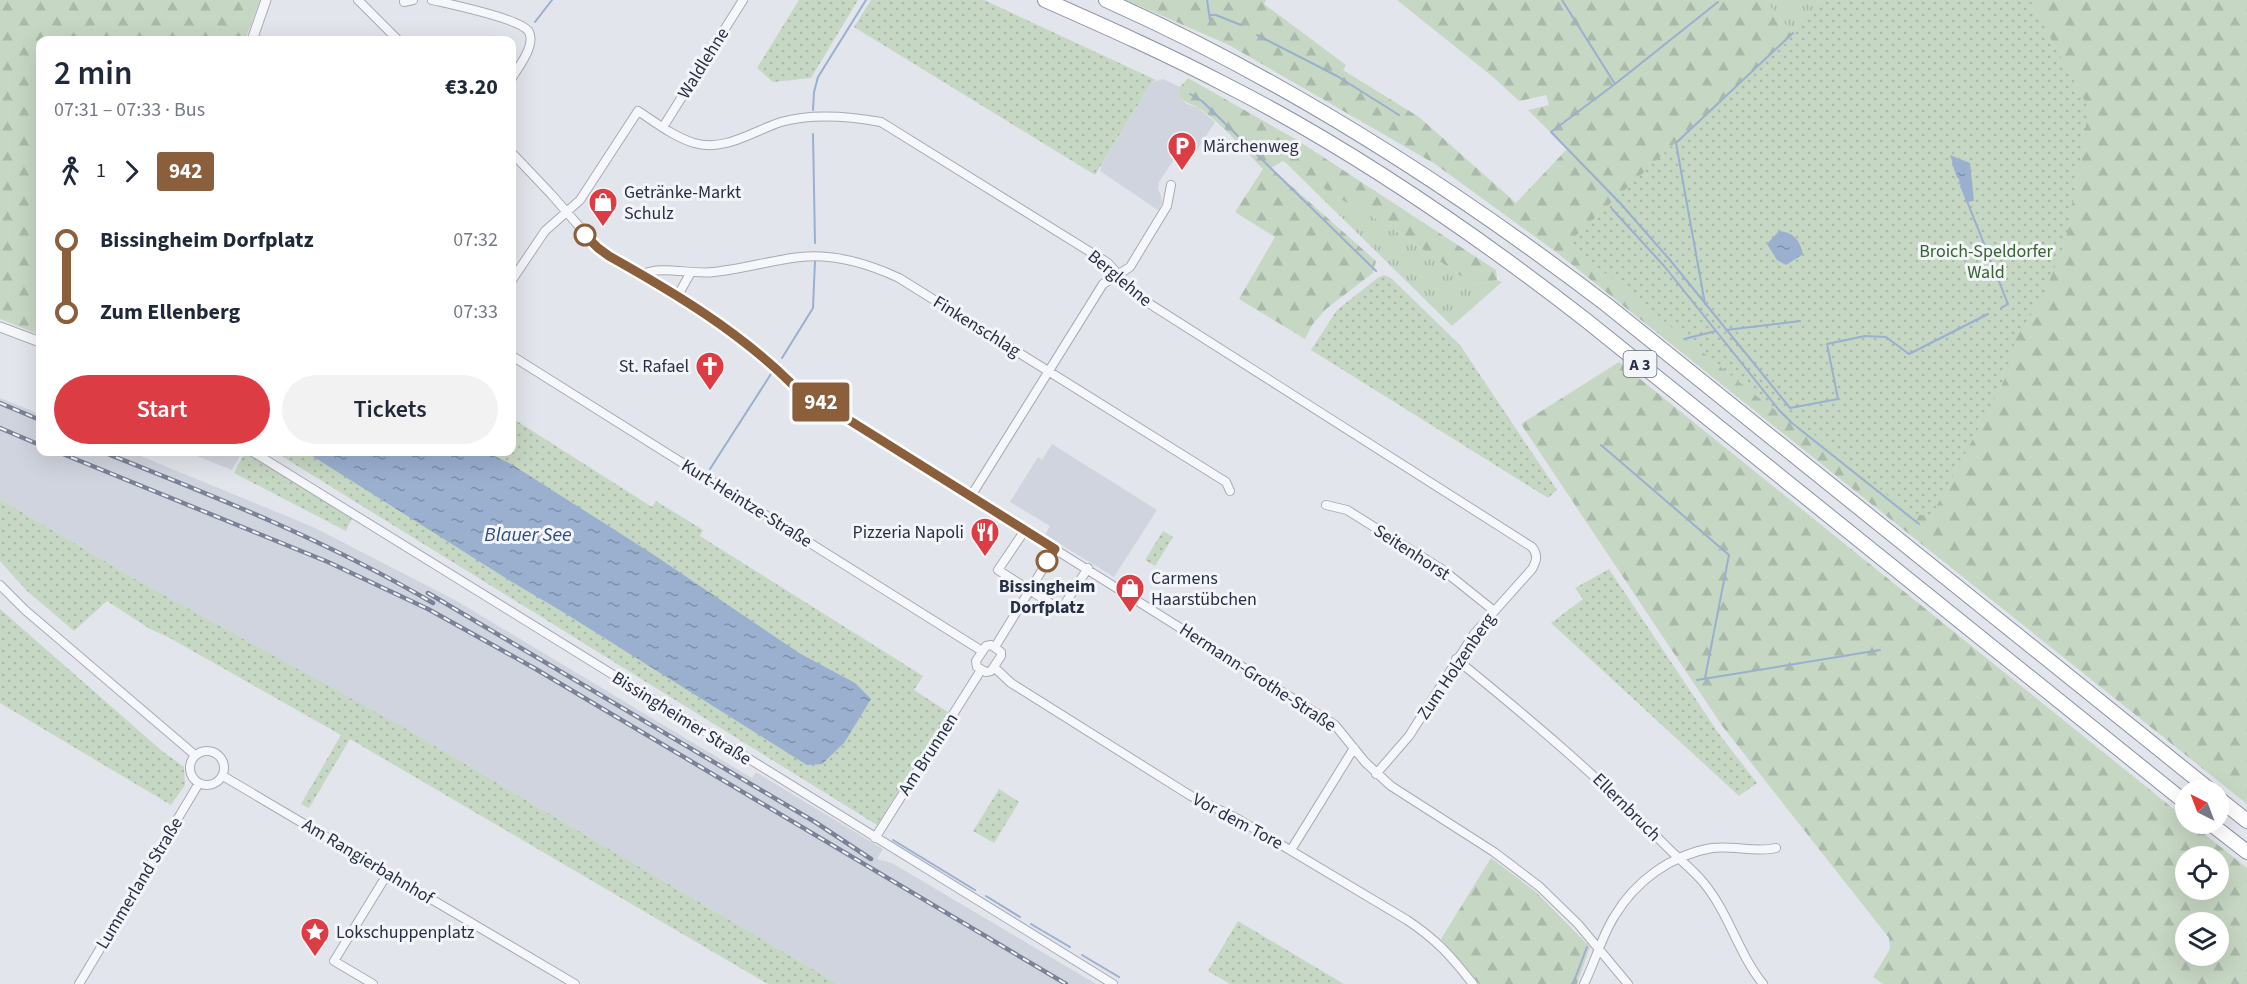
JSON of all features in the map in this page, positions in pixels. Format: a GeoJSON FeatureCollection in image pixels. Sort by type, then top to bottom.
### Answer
{"type":"FeatureCollection","features":[{"type":"Feature","properties":{"kind":"highway","name":"A 3"},"geometry":{"type":"LineString","coordinates":[[1045,0],[1227,85],[1323,139],[1438,212],[1508,260],[1596,328],[2175,794]]}},
{"type":"Feature","properties":{"kind":"highway","name":"A 3"},"geometry":{"type":"LineString","coordinates":[[1106,0],[1236,62],[1336,119],[1452,192],[1523,241],[1607,305],[2198,780]]}},
{"type":"Feature","properties":{"kind":"highway"},"geometry":{"type":"LineString","coordinates":[[2229,807],[2247,821]]}},
{"type":"Feature","properties":{"kind":"highway"},"geometry":{"type":"LineString","coordinates":[[2224,834],[2247,852]]}},
{"type":"Feature","properties":{"kind":"street"},"geometry":{"type":"LineString","coordinates":[[253,36],[266,0]]}},
{"type":"Feature","properties":{"kind":"street"},"geometry":{"type":"LineString","coordinates":[[358,0],[394,36]]}},
{"type":"Feature","properties":{"kind":"street"},"geometry":{"type":"LineString","coordinates":[[432,0],[511,21],[524,27],[529,32],[529,49],[516,71]]}},
{"type":"Feature","properties":{"kind":"street","name":"Waldlehne"},"geometry":{"type":"LineString","coordinates":[[663,127],[743,0]]}},
{"type":"Feature","properties":{"kind":"street","name":"Berglehne"},"geometry":{"type":"LineString","coordinates":[[566,213],[580,200],[638,111],[693,143],[707,145],[730,142],[782,122],[814,116],[855,117],[881,123],[1108,263],[1139,297],[1532,547],[1537,560]]}},
{"type":"Feature","properties":{"kind":"street","name":"Hermann-Grothe-Straße"},"geometry":{"type":"LineString","coordinates":[[516,157],[598,248],[727,328],[771,363],[793,385],[1335,725],[1376,774],[1391,786],[1494,852],[1540,887],[1578,924],[1628,984]]}},
{"type":"Feature","properties":{"kind":"street"},"geometry":{"type":"LineString","coordinates":[[971,496],[1103,284],[1130,267],[1167,206],[1171,185]]}},
{"type":"Feature","properties":{"kind":"street"},"geometry":{"type":"LineString","coordinates":[[516,271],[545,231],[566,213]]}},
{"type":"Feature","properties":{"kind":"street","name":"Finkenschlag"},"geometry":{"type":"LineString","coordinates":[[642,274],[653,270],[714,272],[793,257],[814,256],[870,264],[899,278],[1049,370],[1226,482],[1230,491]]}},
{"type":"Feature","properties":{"kind":"street"},"geometry":{"type":"LineString","coordinates":[[677,297],[691,273]]}},
{"type":"Feature","properties":{"kind":"street"},"geometry":{"type":"LineString","coordinates":[[0,327],[36,340]]}},
{"type":"Feature","properties":{"kind":"street","name":"Kurt-Heintze-Straße"},"geometry":{"type":"LineString","coordinates":[[516,359],[982,651]]}},
{"type":"Feature","properties":{"kind":"street","name":"Bissingheimer Straße"},"geometry":{"type":"LineString","coordinates":[[258,456],[1113,984]]}},
{"type":"Feature","properties":{"kind":"street","name":"Seitenhorst"},"geometry":{"type":"LineString","coordinates":[[1326,505],[1347,510],[1443,570],[1493,610]]}},
{"type":"Feature","properties":{"kind":"street"},"geometry":{"type":"LineString","coordinates":[[1024,530],[999,570],[1061,610],[1088,568]]}},
{"type":"Feature","properties":{"kind":"street"},"geometry":{"type":"LineString","coordinates":[[995,647],[1055,549]]}},
{"type":"Feature","properties":{"kind":"street","name":"Zum Holzenberg"},"geometry":{"type":"LineString","coordinates":[[1376,774],[1409,736],[1456,659],[1493,610],[1532,569],[1537,560]]}},
{"type":"Feature","properties":{"kind":"street"},"geometry":{"type":"LineString","coordinates":[[0,585],[195,755]]}},
{"type":"Feature","properties":{"kind":"street"},"geometry":{"type":"LineString","coordinates":[[981,670],[991,671],[1001,656],[1001,652],[995,647],[986,646],[982,651]]}},
{"type":"Feature","properties":{"kind":"street","name":"Am Brunnen"},"geometry":{"type":"LineString","coordinates":[[875,838],[981,670],[977,667],[976,662],[982,651]]}},
{"type":"Feature","properties":{"kind":"street","name":"Ellernbruch"},"geometry":{"type":"LineString","coordinates":[[1456,659],[1572,754],[1623,801],[1703,882],[1720,907],[1750,968],[1763,984]]}},
{"type":"Feature","properties":{"kind":"street","name":"Vor dem Tore"},"geometry":{"type":"LineString","coordinates":[[994,668],[1011,683],[1191,796],[1238,819],[1292,850],[1432,937],[1452,956],[1473,984]]}},
{"type":"Feature","properties":{"kind":"street"},"geometry":{"type":"LineString","coordinates":[[1292,850],[1354,748]]}},
{"type":"Feature","properties":{"kind":"street"},"geometry":{"type":"LineString","coordinates":[[207,750],[220,755],[224,763],[223,776],[212,784],[199,783],[190,772],[190,763],[195,755],[207,750]]}},
{"type":"Feature","properties":{"kind":"street","name":"Am Rangierbahnhof"},"geometry":{"type":"LineString","coordinates":[[223,776],[575,984]]}},
{"type":"Feature","properties":{"kind":"street","name":"Lummerland Straße"},"geometry":{"type":"LineString","coordinates":[[79,984],[199,783]]}},
{"type":"Feature","properties":{"kind":"street"},"geometry":{"type":"LineString","coordinates":[[1584,984],[1613,918],[1633,891],[1654,872],[1694,852],[1715,848],[1752,850],[1776,848]]}},
{"type":"Feature","properties":{"kind":"street"},"geometry":{"type":"LineString","coordinates":[[373,984],[334,961],[388,873]]}},
{"type":"Feature","properties":{"kind":"shaded area"},"geometry":{"type":"Polygon","coordinates":[[[1163,79],[1180,87],[1179,97],[1187,104],[1198,108],[1215,122],[1185,169],[1173,161],[1159,182],[1158,190],[1162,203],[1158,210],[1100,171],[1151,83],[1163,79]]]}},
{"type":"Feature","properties":{"kind":"shaded area"},"geometry":{"type":"Polygon","coordinates":[[[0,398],[36,412],[36,456],[141,456],[313,527],[455,600],[752,778],[756,772],[883,849],[877,859],[892,863],[1096,984],[838,984],[433,745],[135,579],[0,499],[0,398]]]}},
{"type":"Feature","properties":{"kind":"shaded area"},"geometry":{"type":"Polygon","coordinates":[[[1052,444],[1157,510],[1114,577],[1045,535],[1050,526],[1010,502],[1038,457],[1042,460],[1052,444]]]}},
{"type":"Feature","properties":{"kind":"shaded area"},"geometry":{"type":"Polygon","coordinates":[[[196,456],[240,456],[232,470],[196,456]]]}},
{"type":"Feature","properties":{"kind":"green space"},"geometry":{"type":"Polygon","coordinates":[[[0,0],[260,0],[246,36],[36,36],[36,333],[0,319],[0,0]]]}},
{"type":"Feature","properties":{"kind":"green space"},"geometry":{"type":"Polygon","coordinates":[[[799,0],[858,0],[811,78],[773,82],[757,68],[799,0]]]}},
{"type":"Feature","properties":{"kind":"green space"},"geometry":{"type":"Polygon","coordinates":[[[871,0],[984,0],[1156,80],[1151,83],[1095,175],[854,27],[871,0]]]}},
{"type":"Feature","properties":{"kind":"green space","name":"Broich-Speldorfer Wald"},"geometry":{"type":"Polygon","coordinates":[[[1126,0],[1266,0],[1264,4],[1346,65],[1343,70],[1419,117],[1516,203],[1567,149],[1528,110],[1549,105],[1546,95],[1519,101],[1493,77],[1397,0],[1768,0],[1766,2],[1793,33],[1828,0],[2247,0],[2247,804],[2229,790],[2229,780],[2217,780],[1556,252],[1435,164],[1229,45],[1126,0]]]}},
{"type":"Feature","properties":{"kind":"green space"},"geometry":{"type":"Polygon","coordinates":[[[1768,0],[1828,0],[1793,33],[1766,2],[1768,0]]]}},
{"type":"Feature","properties":{"kind":"green space"},"geometry":{"type":"Polygon","coordinates":[[[1828,0],[2030,0],[2089,109],[2066,239],[2043,297],[2016,337],[2004,381],[1931,517],[1908,512],[1798,421],[1770,407],[1568,243],[1828,0]]]}},
{"type":"Feature","properties":{"kind":"green space"},"geometry":{"type":"Polygon","coordinates":[[[1188,78],[1297,140],[1496,270],[1497,280],[1474,285],[1389,226],[1335,196],[1283,161],[1271,168],[1376,261],[1373,273],[1326,309],[1312,325],[1305,339],[1239,299],[1275,237],[1235,212],[1263,169],[1217,122],[1179,97],[1180,87],[1188,78]]]}},
{"type":"Feature","properties":{"kind":"green space"},"geometry":{"type":"Polygon","coordinates":[[[1284,161],[1335,196],[1389,226],[1474,285],[1497,280],[1502,282],[1452,326],[1284,161]]]}},
{"type":"Feature","properties":{"kind":"green space"},"geometry":{"type":"Polygon","coordinates":[[[1384,275],[1391,278],[1460,345],[1557,490],[1548,498],[1311,350],[1337,310],[1384,275]]]}},
{"type":"Feature","properties":{"kind":"green space"},"geometry":{"type":"Polygon","coordinates":[[[1619,362],[2175,810],[2175,834],[2204,834],[2220,846],[2175,846],[2175,900],[2229,900],[2229,854],[2247,868],[2247,984],[1883,984],[1873,977],[1890,949],[1889,938],[1723,727],[1521,424],[1619,362]]]}},
{"type":"Feature","properties":{"kind":"green space"},"geometry":{"type":"Polygon","coordinates":[[[516,421],[652,507],[656,501],[703,530],[700,536],[923,676],[914,690],[948,712],[877,825],[281,456],[516,456],[516,421]]]}},
{"type":"Feature","properties":{"kind":"green space"},"geometry":{"type":"Polygon","coordinates":[[[243,456],[251,456],[352,518],[346,531],[234,473],[243,456]]]}},
{"type":"Feature","properties":{"kind":"green space"},"geometry":{"type":"Polygon","coordinates":[[[0,499],[135,579],[406,729],[838,984],[768,984],[350,739],[309,808],[301,804],[341,735],[150,629],[107,601],[74,631],[27,591],[0,561],[0,499]]]}},
{"type":"Feature","properties":{"kind":"green space"},"geometry":{"type":"Polygon","coordinates":[[[1163,531],[1173,537],[1155,566],[1145,560],[1163,531]]]}},
{"type":"Feature","properties":{"kind":"green space"},"geometry":{"type":"Polygon","coordinates":[[[1609,569],[1719,734],[1757,783],[1739,796],[1551,623],[1583,599],[1575,588],[1609,569]]]}},
{"type":"Feature","properties":{"kind":"green space"},"geometry":{"type":"Polygon","coordinates":[[[0,609],[162,751],[184,767],[185,785],[171,805],[0,703],[0,609]]]}},
{"type":"Feature","properties":{"kind":"green space"},"geometry":{"type":"Polygon","coordinates":[[[999,789],[1019,802],[994,843],[973,831],[999,789]]]}},
{"type":"Feature","properties":{"kind":"green space"},"geometry":{"type":"Polygon","coordinates":[[[1491,858],[1536,892],[1590,947],[1577,984],[1479,984],[1441,939],[1491,858]]]}},
{"type":"Feature","properties":{"kind":"green space"},"geometry":{"type":"Polygon","coordinates":[[[1238,921],[1344,984],[1230,984],[1208,971],[1238,921]]]}},
{"type":"Feature","properties":{"kind":"water"},"geometry":{"type":"Polygon","coordinates":[[[1950,155],[1970,163],[1974,201],[1967,202],[1950,155]]]}},
{"type":"Feature","properties":{"kind":"water"},"geometry":{"type":"Polygon","coordinates":[[[1779,231],[1795,238],[1803,254],[1786,265],[1777,260],[1767,244],[1779,231]]]}},
{"type":"Feature","properties":{"kind":"water","name":"Blauer See"},"geometry":{"type":"Polygon","coordinates":[[[312,456],[494,456],[511,464],[651,553],[799,653],[855,683],[871,699],[844,743],[822,764],[807,765],[312,456]]]}},
{"type":"Feature","properties":{"kind":"waterway"},"geometry":{"type":"LineString","coordinates":[[535,22],[552,0]]}},
{"type":"Feature","properties":{"kind":"waterway"},"geometry":{"type":"LineString","coordinates":[[813,110],[818,77],[866,0]]}},
{"type":"Feature","properties":{"kind":"waterway"},"geometry":{"type":"LineString","coordinates":[[1207,0],[1210,20]]}},
{"type":"Feature","properties":{"kind":"waterway"},"geometry":{"type":"LineString","coordinates":[[1562,0],[1615,84]]}},
{"type":"Feature","properties":{"kind":"waterway"},"geometry":{"type":"LineString","coordinates":[[1718,2],[1551,132],[1620,203],[1670,260],[1790,408],[1838,399],[1827,344],[1865,336],[1886,337],[1909,354],[1988,314]]}},
{"type":"Feature","properties":{"kind":"waterway"},"geometry":{"type":"LineString","coordinates":[[1209,15],[1216,15],[1241,25]]}},
{"type":"Feature","properties":{"kind":"waterway"},"geometry":{"type":"LineString","coordinates":[[1705,304],[1676,143],[1793,33]]}},
{"type":"Feature","properties":{"kind":"waterway"},"geometry":{"type":"LineString","coordinates":[[1257,35],[1337,76],[1399,115]]}},
{"type":"Feature","properties":{"kind":"waterway"},"geometry":{"type":"LineString","coordinates":[[1190,94],[1202,101],[1376,271]]}},
{"type":"Feature","properties":{"kind":"waterway"},"geometry":{"type":"LineString","coordinates":[[813,134],[815,243]]}},
{"type":"Feature","properties":{"kind":"waterway"},"geometry":{"type":"LineString","coordinates":[[1953,163],[1958,177]]}},
{"type":"Feature","properties":{"kind":"waterway"},"geometry":{"type":"LineString","coordinates":[[1961,186],[2008,304],[2001,308]]}},
{"type":"Feature","properties":{"kind":"waterway"},"geometry":{"type":"LineString","coordinates":[[1612,209],[1665,267],[1779,410],[1792,423],[1919,524]]}},
{"type":"Feature","properties":{"kind":"waterway"},"geometry":{"type":"LineString","coordinates":[[782,358],[813,308],[815,261]]}},
{"type":"Feature","properties":{"kind":"waterway"},"geometry":{"type":"LineString","coordinates":[[1726,330],[1800,321]]}},
{"type":"Feature","properties":{"kind":"waterway"},"geometry":{"type":"LineString","coordinates":[[1684,339],[1716,331]]}},
{"type":"Feature","properties":{"kind":"waterway"},"geometry":{"type":"LineString","coordinates":[[710,469],[771,374]]}},
{"type":"Feature","properties":{"kind":"waterway"},"geometry":{"type":"LineString","coordinates":[[1601,445],[1729,555],[1705,678]]}},
{"type":"Feature","properties":{"kind":"waterway"},"geometry":{"type":"LineString","coordinates":[[1697,680],[1880,650]]}},
{"type":"Feature","properties":{"kind":"waterway"},"geometry":{"type":"LineString","coordinates":[[893,840],[975,890]]}},
{"type":"Feature","properties":{"kind":"waterway"},"geometry":{"type":"LineString","coordinates":[[986,896],[1020,917]]}},
{"type":"Feature","properties":{"kind":"waterway"},"geometry":{"type":"LineString","coordinates":[[1031,924],[1070,947]]}},
{"type":"Feature","properties":{"kind":"waterway"},"geometry":{"type":"LineString","coordinates":[[1573,984],[1587,947]]}},
{"type":"Feature","properties":{"kind":"waterway"},"geometry":{"type":"LineString","coordinates":[[1082,955],[1119,977]]}},
{"type":"Feature","properties":{"kind":"railway"},"geometry":{"type":"LineString","coordinates":[[0,403],[36,418]]}},
{"type":"Feature","properties":{"kind":"railway"},"geometry":{"type":"LineString","coordinates":[[0,428],[36,443]]}},
{"type":"Feature","properties":{"kind":"railway"},"geometry":{"type":"LineString","coordinates":[[68,456],[328,562],[428,609],[534,668],[1066,984]]}},
{"type":"Feature","properties":{"kind":"railway"},"geometry":{"type":"LineString","coordinates":[[113,456],[229,503],[312,540],[433,603]]}},
{"type":"Feature","properties":{"kind":"railway"},"geometry":{"type":"LineString","coordinates":[[428,593],[815,822],[871,859]]}},
{"type":"Feature","properties":{"kind":"bus line","name":"942"},"geometry":{"type":"LineString","coordinates":[[585,235],[609,256],[642,274],[727,328],[771,363],[793,385],[1055,549],[1047,561]]}},
{"type":"Feature","properties":{"kind":"place","name":"Märchenweg"},"geometry":{"type":"Point","coordinates":[1182,172]}},
{"type":"Feature","properties":{"kind":"place","name":"Getränke-Markt Schulz"},"geometry":{"type":"Point","coordinates":[603,228]}},
{"type":"Feature","properties":{"kind":"place","name":"St. Rafael"},"geometry":{"type":"Point","coordinates":[710,392]}},
{"type":"Feature","properties":{"kind":"place","name":"Pizzeria Napoli"},"geometry":{"type":"Point","coordinates":[985,558]}},
{"type":"Feature","properties":{"kind":"place","name":"Bissingheim Dorfplatz"},"geometry":{"type":"Point","coordinates":[1047,561]}},
{"type":"Feature","properties":{"kind":"place","name":"Carmens Haarstübchen"},"geometry":{"type":"Point","coordinates":[1130,614]}},
{"type":"Feature","properties":{"kind":"place","name":"Lokschuppenplatz"},"geometry":{"type":"Point","coordinates":[315,958]}}]}
